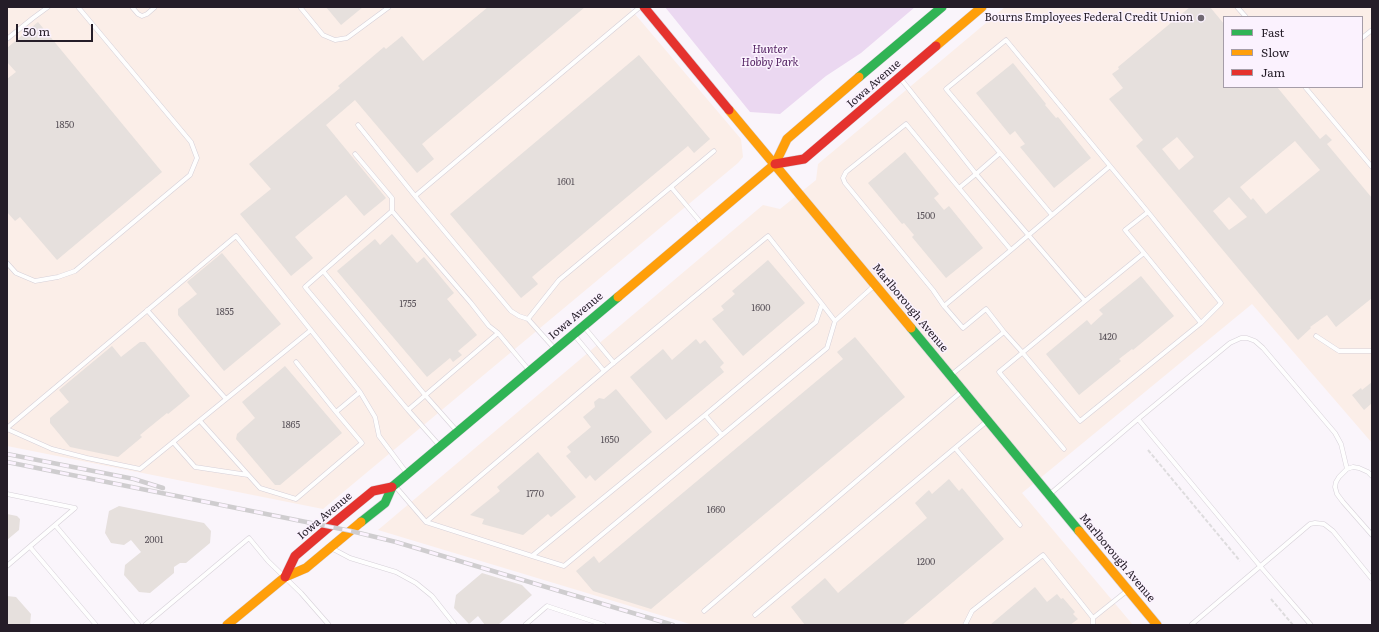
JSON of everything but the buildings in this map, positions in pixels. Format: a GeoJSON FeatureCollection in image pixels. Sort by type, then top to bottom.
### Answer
{"type":"FeatureCollection","features":[{"type":"Feature","properties":{"kind":"main road","name":"Marlborough Avenue"},"geometry":{"type":"LineString","coordinates":[[644,7],[1157,625]]}},
{"type":"Feature","properties":{"kind":"main road","name":"Iowa Avenue"},"geometry":{"type":"LineString","coordinates":[[228,625],[285,577],[306,568],[385,503],[393,486],[775,164],[787,139],[942,7]]}},
{"type":"Feature","properties":{"kind":"main road","name":"Iowa Avenue"},"geometry":{"type":"LineString","coordinates":[[775,164],[804,159],[982,7]]}},
{"type":"Feature","properties":{"kind":"main road","name":"Iowa Avenue"},"geometry":{"type":"LineString","coordinates":[[285,577],[295,556],[329,527],[373,491],[393,486]]}},
{"type":"Feature","properties":{"kind":"lane"},"geometry":{"type":"LineString","coordinates":[[7,39],[48,7]]}},
{"type":"Feature","properties":{"kind":"lane"},"geometry":{"type":"LineString","coordinates":[[7,263],[16,273],[35,281],[58,277],[75,271],[190,176],[197,158],[191,142],[78,7]]}},
{"type":"Feature","properties":{"kind":"lane"},"geometry":{"type":"LineString","coordinates":[[132,7],[142,16],[147,14],[155,7]]}},
{"type":"Feature","properties":{"kind":"lane"},"geometry":{"type":"LineString","coordinates":[[300,7],[323,35],[335,40],[347,38],[389,7]]}},
{"type":"Feature","properties":{"kind":"lane"},"geometry":{"type":"LineString","coordinates":[[415,196],[640,7]]}},
{"type":"Feature","properties":{"kind":"lane"},"geometry":{"type":"LineString","coordinates":[[1237,7],[1245,16]]}},
{"type":"Feature","properties":{"kind":"lane"},"geometry":{"type":"LineString","coordinates":[[1363,37],[1372,30]]}},
{"type":"Feature","properties":{"kind":"lane"},"geometry":{"type":"LineString","coordinates":[[1011,250],[906,124],[846,172],[843,178],[845,183],[963,328],[986,309],[1080,422],[1201,323],[1221,303],[1006,40],[946,89],[1052,214]]}},
{"type":"Feature","properties":{"kind":"lane"},"geometry":{"type":"LineString","coordinates":[[900,77],[976,174],[1085,301]]}},
{"type":"Feature","properties":{"kind":"lane"},"geometry":{"type":"LineString","coordinates":[[1306,88],[1372,167]]}},
{"type":"Feature","properties":{"kind":"lane"},"geometry":{"type":"LineString","coordinates":[[358,125],[511,311],[528,319],[555,349]]}},
{"type":"Feature","properties":{"kind":"lane"},"geometry":{"type":"LineString","coordinates":[[528,319],[560,280],[714,151]]}},
{"type":"Feature","properties":{"kind":"lane"},"geometry":{"type":"LineString","coordinates":[[959,188],[1000,153]]}},
{"type":"Feature","properties":{"kind":"lane"},"geometry":{"type":"LineString","coordinates":[[354,154],[392,198],[392,211],[529,371]]}},
{"type":"Feature","properties":{"kind":"lane"},"geometry":{"type":"LineString","coordinates":[[944,306],[1110,166]]}},
{"type":"Feature","properties":{"kind":"lane"},"geometry":{"type":"LineString","coordinates":[[671,187],[702,225]]}},
{"type":"Feature","properties":{"kind":"lane"},"geometry":{"type":"LineString","coordinates":[[392,211],[305,287],[440,446]]}},
{"type":"Feature","properties":{"kind":"lane"},"geometry":{"type":"LineString","coordinates":[[1148,212],[1125,230],[1201,323]]}},
{"type":"Feature","properties":{"kind":"lane"},"geometry":{"type":"LineString","coordinates":[[311,330],[140,469],[52,449],[7,428],[236,236],[311,330],[360,392],[375,417],[378,436],[407,474]]}},
{"type":"Feature","properties":{"kind":"lane"},"geometry":{"type":"LineString","coordinates":[[426,522],[604,371],[768,236],[834,321]]}},
{"type":"Feature","properties":{"kind":"lane"},"geometry":{"type":"LineString","coordinates":[[1064,449],[999,372],[1144,253]]}},
{"type":"Feature","properties":{"kind":"lane"},"geometry":{"type":"LineString","coordinates":[[323,271],[425,395],[457,431]]}},
{"type":"Feature","properties":{"kind":"lane"},"geometry":{"type":"LineString","coordinates":[[393,486],[426,522],[564,566],[827,348],[834,321],[875,285]]}},
{"type":"Feature","properties":{"kind":"lane"},"geometry":{"type":"LineString","coordinates":[[532,556],[816,322],[822,304]]}},
{"type":"Feature","properties":{"kind":"lane"},"geometry":{"type":"LineString","coordinates":[[147,310],[226,399]]}},
{"type":"Feature","properties":{"kind":"lane"},"geometry":{"type":"LineString","coordinates":[[583,326],[614,363]]}},
{"type":"Feature","properties":{"kind":"lane"},"geometry":{"type":"LineString","coordinates":[[950,375],[1004,332]]}},
{"type":"Feature","properties":{"kind":"lane"},"geometry":{"type":"LineString","coordinates":[[408,410],[498,333]]}},
{"type":"Feature","properties":{"kind":"lane"},"geometry":{"type":"LineString","coordinates":[[574,334],[604,371]]}},
{"type":"Feature","properties":{"kind":"lane"},"geometry":{"type":"LineString","coordinates":[[1316,336],[1339,351],[1372,351]]}},
{"type":"Feature","properties":{"kind":"lane"},"geometry":{"type":"LineString","coordinates":[[1050,495],[1138,419],[1230,343],[1241,338],[1247,338],[1255,341],[1272,357],[1335,433],[1341,444],[1347,469]]}},
{"type":"Feature","properties":{"kind":"lane"},"geometry":{"type":"LineString","coordinates":[[200,421],[260,488],[296,499],[362,443],[296,362]]}},
{"type":"Feature","properties":{"kind":"lane"},"geometry":{"type":"LineString","coordinates":[[704,611],[963,390]]}},
{"type":"Feature","properties":{"kind":"lane"},"geometry":{"type":"LineString","coordinates":[[336,412],[360,392]]}},
{"type":"Feature","properties":{"kind":"lane"},"geometry":{"type":"LineString","coordinates":[[705,415],[722,435]]}},
{"type":"Feature","properties":{"kind":"lane"},"geometry":{"type":"LineString","coordinates":[[1138,419],[1311,625]]}},
{"type":"Feature","properties":{"kind":"lane"},"geometry":{"type":"LineString","coordinates":[[755,614],[988,421]]}},
{"type":"Feature","properties":{"kind":"lane"},"geometry":{"type":"LineString","coordinates":[[173,442],[195,467],[248,475]]}},
{"type":"Feature","properties":{"kind":"lane"},"geometry":{"type":"LineString","coordinates":[[955,448],[1020,525]]}},
{"type":"Feature","properties":{"kind":"lane"},"geometry":{"type":"LineString","coordinates":[[1372,476],[1368,472],[1353,467],[1342,472],[1336,482],[1336,494],[1372,535]]}},
{"type":"Feature","properties":{"kind":"lane"},"geometry":{"type":"LineString","coordinates":[[7,494],[75,508],[7,566]]}},
{"type":"Feature","properties":{"kind":"lane"},"geometry":{"type":"LineString","coordinates":[[1191,625],[1310,524],[1324,524],[1333,531],[1372,580]]}},
{"type":"Feature","properties":{"kind":"lane"},"geometry":{"type":"LineString","coordinates":[[55,525],[139,625]]}},
{"type":"Feature","properties":{"kind":"lane"},"geometry":{"type":"LineString","coordinates":[[145,625],[249,538],[268,561],[285,577],[329,625]]}},
{"type":"Feature","properties":{"kind":"lane"},"geometry":{"type":"LineString","coordinates":[[30,547],[96,625]]}},
{"type":"Feature","properties":{"kind":"lane"},"geometry":{"type":"LineString","coordinates":[[331,548],[350,558],[396,572],[416,583],[432,596],[455,625]]}},
{"type":"Feature","properties":{"kind":"lane"},"geometry":{"type":"LineString","coordinates":[[965,625],[972,610],[1042,555],[1093,618],[1093,625]]}},
{"type":"Feature","properties":{"kind":"lane"},"geometry":{"type":"LineString","coordinates":[[1093,618],[1128,590]]}},
{"type":"Feature","properties":{"kind":"lane"},"geometry":{"type":"LineString","coordinates":[[525,625],[547,606],[604,625]]}},
{"type":"Feature","properties":{"kind":"path"},"geometry":{"type":"LineString","coordinates":[[1148,450],[1240,561]]}},
{"type":"Feature","properties":{"kind":"path"},"geometry":{"type":"LineString","coordinates":[[1271,599],[1293,625]]}},
{"type":"Feature","properties":{"kind":"shaded area"},"geometry":{"type":"Polygon","coordinates":[[[7,7],[629,7],[741,139],[743,157],[738,163],[323,509],[7,446],[7,7]]]}},
{"type":"Feature","properties":{"kind":"shaded area"},"geometry":{"type":"Polygon","coordinates":[[[1005,7],[1372,7],[1372,443],[1252,304],[1022,493],[1133,625],[693,625],[378,530],[763,205],[780,209],[816,180],[818,164],[1005,7]]]}},
{"type":"Feature","properties":{"kind":"green space","name":"Hunter Hobby Park"},"geometry":{"type":"Polygon","coordinates":[[[665,7],[915,7],[861,53],[826,76],[780,114],[750,112],[665,7]]]}},
{"type":"Feature","properties":{"kind":"railway"},"geometry":{"type":"LineString","coordinates":[[7,454],[134,479],[163,488]]}},
{"type":"Feature","properties":{"kind":"railway"},"geometry":{"type":"LineString","coordinates":[[7,462],[351,531],[396,542],[673,625]]}},
{"type":"Feature","properties":{"kind":"traffic: fast"},"geometry":{"type":"LineString","coordinates":[[859,77],[942,7]]}},
{"type":"Feature","properties":{"kind":"traffic: fast"},"geometry":{"type":"LineString","coordinates":[[361,522],[385,503],[392,487],[618,297]]}},
{"type":"Feature","properties":{"kind":"traffic: fast"},"geometry":{"type":"LineString","coordinates":[[911,328],[1079,531]]}},
{"type":"Feature","properties":{"kind":"traffic: slow"},"geometry":{"type":"LineString","coordinates":[[936,46],[982,7]]}},
{"type":"Feature","properties":{"kind":"traffic: slow"},"geometry":{"type":"LineString","coordinates":[[618,297],[775,164],[787,139],[859,77]]}},
{"type":"Feature","properties":{"kind":"traffic: slow"},"geometry":{"type":"LineString","coordinates":[[729,110],[911,328]]}},
{"type":"Feature","properties":{"kind":"traffic: slow"},"geometry":{"type":"LineString","coordinates":[[227,625],[285,577],[306,568],[361,522]]}},
{"type":"Feature","properties":{"kind":"traffic: slow"},"geometry":{"type":"LineString","coordinates":[[1079,531],[1157,625]]}},
{"type":"Feature","properties":{"kind":"traffic: jam"},"geometry":{"type":"LineString","coordinates":[[644,7],[729,110]]}},
{"type":"Feature","properties":{"kind":"traffic: jam"},"geometry":{"type":"LineString","coordinates":[[775,164],[804,159],[936,46]]}},
{"type":"Feature","properties":{"kind":"traffic: jam"},"geometry":{"type":"LineString","coordinates":[[285,577],[295,556],[329,527],[373,491],[392,487]]}},
{"type":"Feature","properties":{"kind":"place","name":"Bourns Employees Federal Credit Union"},"geometry":{"type":"Point","coordinates":[1201,18]}}]}
